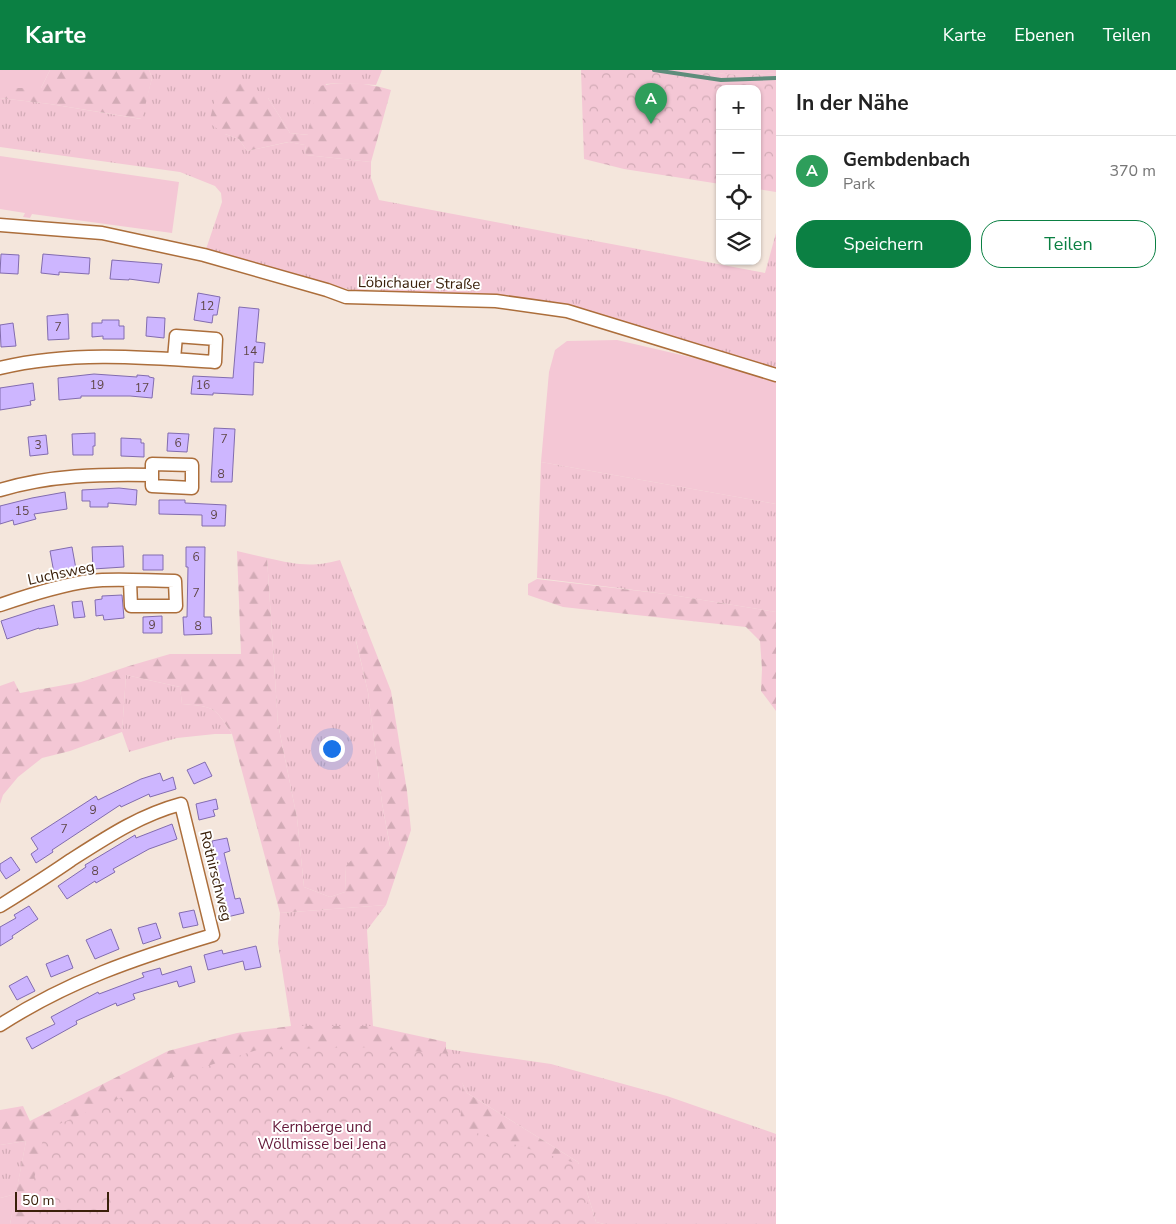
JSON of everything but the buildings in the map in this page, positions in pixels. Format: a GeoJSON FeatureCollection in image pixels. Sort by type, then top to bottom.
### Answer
{"type":"FeatureCollection","features":[{"type":"Feature","properties":{"kind":"street","name":"Löbichauer Straße"},"geometry":{"type":"LineString","coordinates":[[0,225],[102,233],[204,255],[346,297],[496,301],[567,311],[776,374]]}},
{"type":"Feature","properties":{"kind":"street"},"geometry":{"type":"LineString","coordinates":[[0,368],[70,357],[117,356],[174,359]]}},
{"type":"Feature","properties":{"kind":"street"},"geometry":{"type":"LineString","coordinates":[[0,490],[19,484],[61,477],[99,474],[152,475]]}},
{"type":"Feature","properties":{"kind":"street","name":"Luchsweg"},"geometry":{"type":"LineString","coordinates":[[0,605],[55,588],[91,581],[130,581]]}},
{"type":"Feature","properties":{"kind":"street","name":"Rothirschweg"},"geometry":{"type":"LineString","coordinates":[[0,906],[113,832],[160,809],[181,804],[214,935],[107,969],[62,990],[1,1023]]}},
{"type":"Feature","properties":{"kind":"green space"},"geometry":{"type":"Polygon","coordinates":[[[0,70],[50,70],[41,88],[0,88],[0,70]]]}},
{"type":"Feature","properties":{"kind":"green space"},"geometry":{"type":"Polygon","coordinates":[[[50,70],[149,70],[152,78],[142,119],[0,98],[0,88],[41,88],[50,70]]]}},
{"type":"Feature","properties":{"kind":"green space"},"geometry":{"type":"Polygon","coordinates":[[[149,70],[382,70],[376,85],[326,84],[309,135],[290,133],[268,98],[225,134],[239,139],[247,151],[289,142],[305,145],[306,155],[371,162],[371,178],[379,200],[765,273],[776,233],[776,375],[567,311],[375,299],[384,284],[359,292],[205,252],[222,202],[221,193],[215,186],[180,172],[0,147],[0,98],[141,119],[152,78],[149,70]]]}},
{"type":"Feature","properties":{"kind":"green space"},"geometry":{"type":"Polygon","coordinates":[[[581,70],[701,70],[738,75],[776,73],[776,192],[761,190],[761,85],[716,85],[716,183],[624,169],[584,159],[581,70]]]}},
{"type":"Feature","properties":{"kind":"green space"},"geometry":{"type":"Polygon","coordinates":[[[701,70],[776,70],[776,73],[738,75],[701,70]]]}},
{"type":"Feature","properties":{"kind":"green space"},"geometry":{"type":"Polygon","coordinates":[[[243,80],[268,98],[290,133],[308,135],[316,87],[354,83],[391,90],[371,162],[306,155],[305,145],[288,142],[247,151],[239,139],[225,134],[209,123],[217,91],[243,80]]]}},
{"type":"Feature","properties":{"kind":"green space"},"geometry":{"type":"Polygon","coordinates":[[[0,156],[179,182],[172,233],[32,214],[30,218],[23,217],[25,213],[0,209],[0,156]]]}},
{"type":"Feature","properties":{"kind":"green space"},"geometry":{"type":"Polygon","coordinates":[[[617,340],[776,377],[776,504],[541,462],[549,372],[555,350],[567,341],[617,340]]]}},
{"type":"Feature","properties":{"kind":"green space"},"geometry":{"type":"Polygon","coordinates":[[[541,462],[776,504],[776,612],[666,594],[537,578],[541,462]]]}},
{"type":"Feature","properties":{"kind":"green space"},"geometry":{"type":"Polygon","coordinates":[[[237,551],[267,558],[278,724],[297,818],[304,887],[330,897],[345,892],[346,866],[365,846],[386,851],[390,846],[382,803],[368,692],[356,640],[365,625],[391,691],[407,791],[411,830],[386,905],[280,913],[232,734],[217,713],[208,707],[182,704],[180,687],[126,675],[122,732],[70,751],[42,758],[18,777],[3,795],[0,804],[0,686],[14,681],[20,693],[81,682],[170,654],[241,654],[237,551]]]}},
{"type":"Feature","properties":{"kind":"green space"},"geometry":{"type":"Polygon","coordinates":[[[267,558],[303,564],[320,564],[340,560],[365,625],[356,641],[368,692],[382,803],[390,847],[386,851],[346,866],[345,892],[330,897],[304,887],[297,818],[278,724],[267,558]]]}},
{"type":"Feature","properties":{"kind":"green space"},"geometry":{"type":"Polygon","coordinates":[[[537,579],[666,594],[776,612],[776,711],[761,691],[760,641],[746,627],[563,607],[528,595],[528,584],[537,579]]]}},
{"type":"Feature","properties":{"kind":"green space"},"geometry":{"type":"Polygon","coordinates":[[[126,675],[180,687],[182,704],[208,707],[213,710],[232,734],[177,738],[129,752],[122,732],[126,675]]]}},
{"type":"Feature","properties":{"kind":"green space"},"geometry":{"type":"Polygon","coordinates":[[[386,905],[367,930],[373,1026],[291,1026],[278,943],[280,913],[386,905]]]}},
{"type":"Feature","properties":{"kind":"green space","name":"Kernberge und Wöllmisse bei Jena"},"geometry":{"type":"Polygon","coordinates":[[[291,1026],[373,1026],[446,1042],[446,1049],[467,1093],[578,1162],[596,1222],[604,1224],[10,1224],[26,1141],[0,1145],[0,1110],[23,1106],[30,1121],[168,1051],[237,1033],[291,1026]]]}},
{"type":"Feature","properties":{"kind":"green space","name":"Kernberge und Wöllmisse bei Jena"},"geometry":{"type":"Polygon","coordinates":[[[357,1047],[464,1055],[460,1128],[585,1166],[588,1221],[601,1224],[24,1224],[45,1130],[155,1083],[257,1050],[357,1047]]]}},
{"type":"Feature","properties":{"kind":"green space"},"geometry":{"type":"Polygon","coordinates":[[[446,1049],[551,1064],[667,1096],[776,1134],[776,1224],[604,1224],[596,1222],[578,1162],[467,1093],[446,1049]]]}},
{"type":"Feature","properties":{"kind":"green space"},"geometry":{"type":"Polygon","coordinates":[[[26,1141],[16,1194],[0,1198],[0,1145],[26,1141]]]}},
{"type":"Feature","properties":{"kind":"green space"},"geometry":{"type":"Polygon","coordinates":[[[16,1194],[10,1224],[0,1224],[0,1198],[16,1194]]]}},
{"type":"Feature","properties":{"kind":"waterway"},"geometry":{"type":"LineString","coordinates":[[654,70],[721,80],[776,78]]}},
{"type":"Feature","properties":{"kind":"place","name":"Gembdenbach"},"geometry":{"type":"Point","coordinates":[651,124]}}]}
